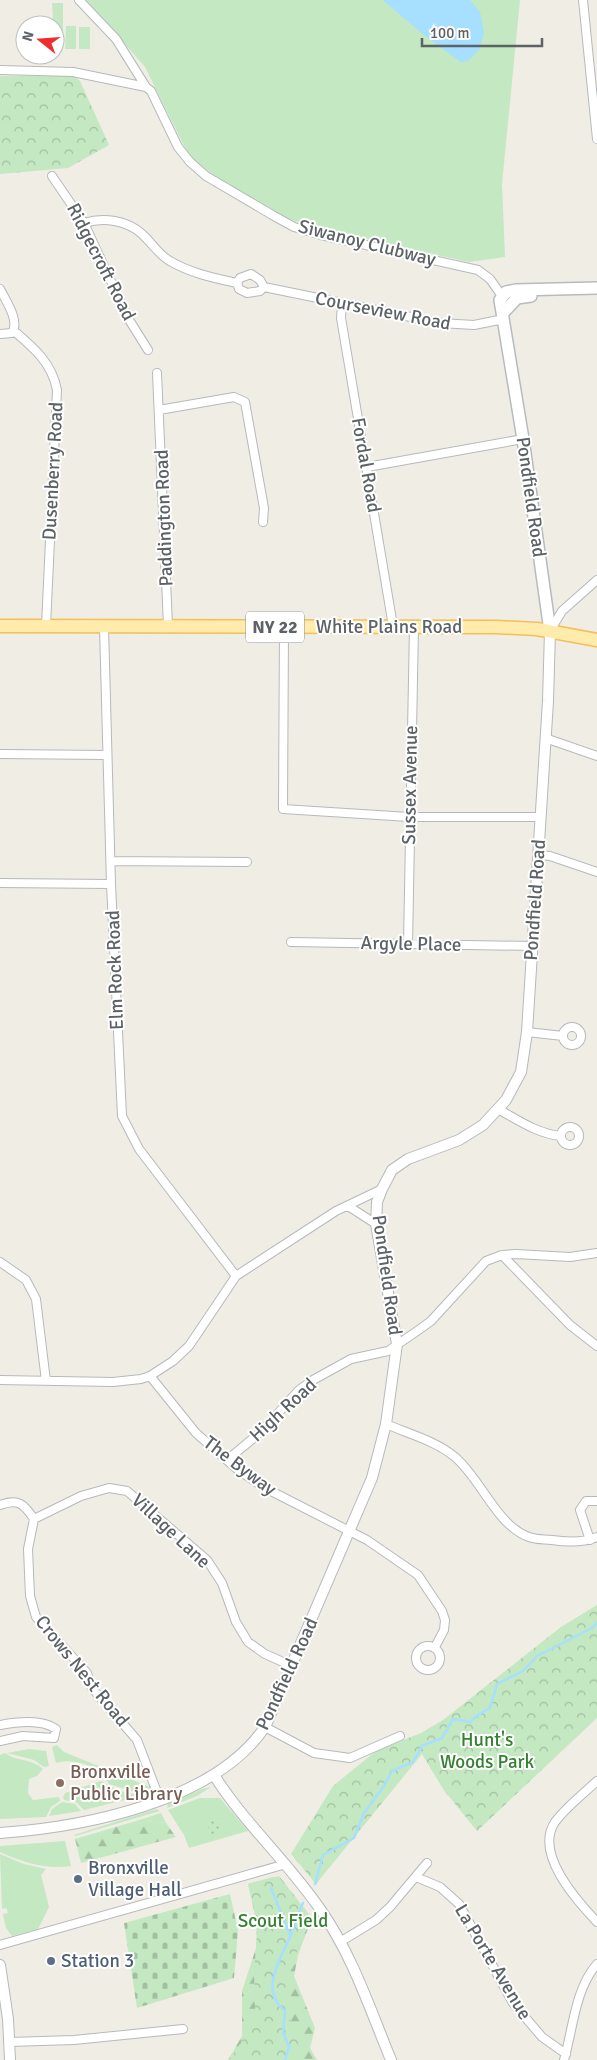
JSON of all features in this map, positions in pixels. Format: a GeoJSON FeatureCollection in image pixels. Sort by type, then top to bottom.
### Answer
{"type":"FeatureCollection","features":[{"type":"Feature","properties":{"kind":"main road"},"geometry":{"type":"LineString","coordinates":[[502,296],[506,292],[516,290],[597,288]]}},
{"type":"Feature","properties":{"kind":"main road"},"geometry":{"type":"LineString","coordinates":[[503,316],[517,298],[554,290]]}},
{"type":"Feature","properties":{"kind":"main road","name":"Pondfield Road"},"geometry":{"type":"LineString","coordinates":[[502,296],[500,305],[524,439],[550,630]]}},
{"type":"Feature","properties":{"kind":"main road","name":"White Plains Road"},"geometry":{"type":"LineString","coordinates":[[0,626],[496,627],[550,630],[597,640]]}},
{"type":"Feature","properties":{"kind":"street","name":"Siwanoy Clubway"},"geometry":{"type":"LineString","coordinates":[[79,0],[116,39],[146,87],[151,91],[184,155],[204,174],[294,227],[337,239],[478,270],[490,279],[502,296]]}},
{"type":"Feature","properties":{"kind":"street"},"geometry":{"type":"LineString","coordinates":[[583,0],[596,110],[597,139]]}},
{"type":"Feature","properties":{"kind":"street"},"geometry":{"type":"LineString","coordinates":[[0,70],[73,72],[146,87]]}},
{"type":"Feature","properties":{"kind":"street","name":"Ridgecroft Road"},"geometry":{"type":"LineString","coordinates":[[52,176],[84,223],[128,318],[148,350]]}},
{"type":"Feature","properties":{"kind":"street","name":"Courseview Road"},"geometry":{"type":"LineString","coordinates":[[84,223],[101,220],[122,223],[140,233],[173,263],[208,277],[237,283],[242,292],[260,291],[264,287]]}},
{"type":"Feature","properties":{"kind":"street","name":"Courseview Road"},"geometry":{"type":"LineString","coordinates":[[237,283],[240,278],[250,274],[260,280],[264,287],[342,304],[457,325],[474,325],[503,316]]}},
{"type":"Feature","properties":{"kind":"street"},"geometry":{"type":"LineString","coordinates":[[0,289],[15,322],[14,331],[9,334],[0,334]]}},
{"type":"Feature","properties":{"kind":"street","name":"Fordal Road"},"geometry":{"type":"LineString","coordinates":[[342,304],[341,318],[393,626]]}},
{"type":"Feature","properties":{"kind":"street","name":"Dusenberry Road"},"geometry":{"type":"LineString","coordinates":[[14,331],[46,361],[55,379],[57,390],[46,626]]}},
{"type":"Feature","properties":{"kind":"street"},"geometry":{"type":"LineString","coordinates":[[157,373],[159,410],[234,397],[245,402],[264,508],[263,522]]}},
{"type":"Feature","properties":{"kind":"street","name":"Paddington Road"},"geometry":{"type":"LineString","coordinates":[[159,410],[168,626]]}},
{"type":"Feature","properties":{"kind":"street"},"geometry":{"type":"LineString","coordinates":[[367,467],[524,439]]}},
{"type":"Feature","properties":{"kind":"street"},"geometry":{"type":"LineString","coordinates":[[550,630],[562,611],[597,580]]}},
{"type":"Feature","properties":{"kind":"street","name":"Elm Rock Road"},"geometry":{"type":"LineString","coordinates":[[104,626],[111,884],[122,1116],[139,1149],[236,1276]]}},
{"type":"Feature","properties":{"kind":"street","name":"Sussex Avenue"},"geometry":{"type":"LineString","coordinates":[[408,944],[414,626]]}},
{"type":"Feature","properties":{"kind":"street"},"geometry":{"type":"LineString","coordinates":[[284,627],[283,809],[289,811],[409,818],[540,817]]}},
{"type":"Feature","properties":{"kind":"street","name":"Pondfield Road"},"geometry":{"type":"LineString","coordinates":[[0,1833],[91,1822],[160,1800],[214,1775],[243,1752],[265,1727],[372,1478],[386,1424],[397,1344],[376,1224],[377,1202],[382,1189],[392,1170],[408,1160],[459,1140],[483,1125],[506,1100],[521,1072],[527,1032],[550,630]]}},
{"type":"Feature","properties":{"kind":"street"},"geometry":{"type":"LineString","coordinates":[[545,738],[597,756]]}},
{"type":"Feature","properties":{"kind":"street"},"geometry":{"type":"LineString","coordinates":[[0,754],[107,756]]}},
{"type":"Feature","properties":{"kind":"street"},"geometry":{"type":"LineString","coordinates":[[538,855],[550,856],[597,872]]}},
{"type":"Feature","properties":{"kind":"street"},"geometry":{"type":"LineString","coordinates":[[111,861],[247,862]]}},
{"type":"Feature","properties":{"kind":"street"},"geometry":{"type":"LineString","coordinates":[[0,883],[111,884]]}},
{"type":"Feature","properties":{"kind":"street","name":"Argyle Place"},"geometry":{"type":"LineString","coordinates":[[292,942],[531,946]]}},
{"type":"Feature","properties":{"kind":"street"},"geometry":{"type":"LineString","coordinates":[[527,1032],[563,1036]]}},
{"type":"Feature","properties":{"kind":"street"},"geometry":{"type":"LineString","coordinates":[[498,1109],[536,1130],[550,1135],[561,1136]]}},
{"type":"Feature","properties":{"kind":"street"},"geometry":{"type":"LineString","coordinates":[[0,1380],[120,1382],[141,1380],[150,1376],[173,1361],[189,1346],[236,1276],[308,1228],[382,1189]]}},
{"type":"Feature","properties":{"kind":"street"},"geometry":{"type":"LineString","coordinates":[[348,1206],[376,1224]]}},
{"type":"Feature","properties":{"kind":"street"},"geometry":{"type":"LineString","coordinates":[[502,1255],[570,1256],[597,1253]]}},
{"type":"Feature","properties":{"kind":"street"},"geometry":{"type":"LineString","coordinates":[[502,1255],[570,1325],[597,1346]]}},
{"type":"Feature","properties":{"kind":"street","name":"High Road"},"geometry":{"type":"LineString","coordinates":[[227,1460],[262,1431],[299,1390],[351,1359],[388,1351],[431,1321],[486,1261],[502,1255]]}},
{"type":"Feature","properties":{"kind":"street"},"geometry":{"type":"LineString","coordinates":[[0,1262],[26,1280],[34,1294],[46,1381]]}},
{"type":"Feature","properties":{"kind":"street","name":"The Byway"},"geometry":{"type":"LineString","coordinates":[[150,1376],[196,1433],[227,1460],[265,1488],[383,1550],[418,1575],[426,1584],[442,1611],[444,1630],[435,1647]]}},
{"type":"Feature","properties":{"kind":"street"},"geometry":{"type":"LineString","coordinates":[[386,1424],[440,1447],[455,1457],[475,1478],[506,1522],[516,1531],[537,1539],[564,1542],[594,1539],[580,1510],[586,1501],[597,1501]]}},
{"type":"Feature","properties":{"kind":"street","name":"Village Lane"},"geometry":{"type":"LineString","coordinates":[[34,1519],[81,1496],[109,1488],[127,1491],[207,1560],[222,1583],[236,1622],[248,1642],[264,1654],[292,1666]]}},
{"type":"Feature","properties":{"kind":"street"},"geometry":{"type":"LineString","coordinates":[[0,1505],[9,1501],[20,1502],[25,1505],[34,1519]]}},
{"type":"Feature","properties":{"kind":"street","name":"Crows Nest Road"},"geometry":{"type":"LineString","coordinates":[[34,1519],[28,1550],[29,1580],[36,1617],[87,1673],[92,1688],[137,1740],[160,1800]]}},
{"type":"Feature","properties":{"kind":"street"},"geometry":{"type":"LineString","coordinates":[[26,1737],[27,1722]]}},
{"type":"Feature","properties":{"kind":"street"},"geometry":{"type":"LineString","coordinates":[[0,1725],[27,1722],[53,1726],[57,1734],[54,1738],[50,1739],[26,1737],[0,1741]]}},
{"type":"Feature","properties":{"kind":"street"},"geometry":{"type":"LineString","coordinates":[[265,1727],[314,1753],[350,1758],[400,1736]]}},
{"type":"Feature","properties":{"kind":"street"},"geometry":{"type":"LineString","coordinates":[[214,1775],[322,1910],[340,1942],[391,2060]]}},
{"type":"Feature","properties":{"kind":"street"},"geometry":{"type":"LineString","coordinates":[[597,1781],[555,1822],[548,1841],[552,1861],[597,1922]]}},
{"type":"Feature","properties":{"kind":"street"},"geometry":{"type":"LineString","coordinates":[[340,1942],[376,1920],[427,1863]]}},
{"type":"Feature","properties":{"kind":"street"},"geometry":{"type":"LineString","coordinates":[[0,1944],[286,1864]]}},
{"type":"Feature","properties":{"kind":"street","name":"La Porte Avenue"},"geometry":{"type":"LineString","coordinates":[[416,1877],[440,1887],[459,1904],[512,2003],[542,2037],[565,2057]]}},
{"type":"Feature","properties":{"kind":"street"},"geometry":{"type":"LineString","coordinates":[[565,2057],[582,1990],[587,1976],[597,1964]]}},
{"type":"Feature","properties":{"kind":"street"},"geometry":{"type":"LineString","coordinates":[[0,1965],[4,2019],[9,2042],[10,2060]]}},
{"type":"Feature","properties":{"kind":"street"},"geometry":{"type":"LineString","coordinates":[[9,2042],[74,2040],[182,2029]]}},
{"type":"Feature","properties":{"kind":"green space"},"geometry":{"type":"Polygon","coordinates":[[[86,0],[520,0],[502,184],[505,257],[469,262],[310,227],[280,215],[212,174],[191,157],[184,146],[145,67],[86,0]]]}},
{"type":"Feature","properties":{"kind":"green space"},"geometry":{"type":"Polygon","coordinates":[[[52,3],[63,3],[63,15],[53,15],[52,3]]]}},
{"type":"Feature","properties":{"kind":"green space"},"geometry":{"type":"Polygon","coordinates":[[[66,26],[76,26],[76,49],[65,49],[66,26]]]}},
{"type":"Feature","properties":{"kind":"green space"},"geometry":{"type":"Polygon","coordinates":[[[79,27],[90,27],[90,49],[79,49],[79,27]]]}},
{"type":"Feature","properties":{"kind":"green space"},"geometry":{"type":"Polygon","coordinates":[[[0,76],[74,76],[80,81],[109,145],[68,168],[0,174],[0,76]]]}},
{"type":"Feature","properties":{"kind":"green space","name":"Hunt's Woods Park"},"geometry":{"type":"Polygon","coordinates":[[[597,1605],[597,1718],[477,1831],[443,1789],[422,1754],[316,1884],[291,1854],[333,1786],[376,1751],[421,1733],[443,1720],[561,1627],[597,1605]]]}},
{"type":"Feature","properties":{"kind":"green space"},"geometry":{"type":"Polygon","coordinates":[[[57,1745],[64,1752],[150,1787],[150,1791],[145,1795],[109,1784],[100,1770],[84,1764],[73,1761],[56,1763],[52,1747],[57,1745]]]}},
{"type":"Feature","properties":{"kind":"green space"},"geometry":{"type":"Polygon","coordinates":[[[29,1749],[46,1751],[49,1766],[44,1767],[34,1760],[7,1753],[29,1749]]]}},
{"type":"Feature","properties":{"kind":"green space"},"geometry":{"type":"Polygon","coordinates":[[[5,1753],[14,1758],[34,1763],[43,1769],[37,1776],[29,1779],[28,1793],[33,1800],[59,1797],[60,1801],[51,1807],[46,1817],[0,1819],[0,1755],[5,1753]]]}},
{"type":"Feature","properties":{"kind":"green space"},"geometry":{"type":"Polygon","coordinates":[[[101,1781],[117,1790],[141,1796],[84,1810],[76,1802],[64,1800],[65,1793],[101,1781]]]}},
{"type":"Feature","properties":{"kind":"green space"},"geometry":{"type":"Polygon","coordinates":[[[211,1787],[197,1796],[167,1808],[168,1804],[211,1787]]]}},
{"type":"Feature","properties":{"kind":"green space"},"geometry":{"type":"Polygon","coordinates":[[[200,1798],[220,1798],[248,1831],[189,1848],[184,1835],[168,1810],[200,1798]]]}},
{"type":"Feature","properties":{"kind":"green space"},"geometry":{"type":"Polygon","coordinates":[[[62,1802],[75,1804],[81,1811],[49,1816],[52,1809],[62,1802]]]}},
{"type":"Feature","properties":{"kind":"green space"},"geometry":{"type":"Polygon","coordinates":[[[156,1809],[160,1811],[74,1835],[156,1809]]]}},
{"type":"Feature","properties":{"kind":"green space"},"geometry":{"type":"Polygon","coordinates":[[[161,1813],[166,1823],[146,1821],[140,1824],[136,1821],[161,1813]]]}},
{"type":"Feature","properties":{"kind":"green space"},"geometry":{"type":"Polygon","coordinates":[[[219,1818],[224,1830],[212,1836],[206,1823],[219,1818]]]}},
{"type":"Feature","properties":{"kind":"green space"},"geometry":{"type":"Polygon","coordinates":[[[136,1821],[140,1824],[146,1821],[166,1823],[176,1837],[81,1863],[75,1839],[136,1821]]]}},
{"type":"Feature","properties":{"kind":"green space"},"geometry":{"type":"Polygon","coordinates":[[[65,1841],[71,1866],[44,1866],[17,1859],[0,1852],[0,1846],[65,1841]]]}},
{"type":"Feature","properties":{"kind":"green space"},"geometry":{"type":"Polygon","coordinates":[[[0,1854],[24,1864],[46,1869],[41,1875],[49,1907],[38,1929],[12,1936],[6,1928],[3,1914],[8,1913],[6,1908],[2,1909],[0,1854]]]}},
{"type":"Feature","properties":{"kind":"green space","name":"Scout Field"},"geometry":{"type":"Polygon","coordinates":[[[279,1876],[312,1918],[298,1955],[294,1976],[315,2028],[310,2048],[317,2060],[228,2060],[242,2036],[242,1991],[256,1948],[257,1924],[248,1884],[279,1876]]]}},
{"type":"Feature","properties":{"kind":"green space","name":"Scout Field"},"geometry":{"type":"Polygon","coordinates":[[[279,1877],[311,1918],[290,1968],[283,1999],[304,2060],[230,2060],[244,2037],[255,2011],[254,1972],[258,1925],[248,1884],[279,1877]]]}},
{"type":"Feature","properties":{"kind":"green space"},"geometry":{"type":"Polygon","coordinates":[[[230,1894],[238,1931],[234,1978],[137,2008],[124,1923],[230,1894]]]}},
{"type":"Feature","properties":{"kind":"water"},"geometry":{"type":"Polygon","coordinates":[[[383,0],[470,0],[480,12],[484,33],[479,50],[468,61],[461,62],[425,36],[383,0]]]}},
{"type":"Feature","properties":{"kind":"waterway"},"geometry":{"type":"LineString","coordinates":[[315,1884],[323,1855],[354,1838],[364,1813],[384,1786],[392,1771],[413,1762],[422,1746],[442,1738],[453,1719],[470,1722],[490,1708],[497,1684],[523,1671],[537,1656],[592,1628],[597,1623]]}},
{"type":"Feature","properties":{"kind":"waterway"},"geometry":{"type":"LineString","coordinates":[[271,1888],[290,1935]]}},
{"type":"Feature","properties":{"kind":"waterway"},"geometry":{"type":"LineString","coordinates":[[285,2060],[289,2047],[283,2032],[285,2011],[277,2003],[273,1994],[274,1975],[303,1903]]}},
{"type":"Feature","properties":{"kind":"place","name":"Bronxville Public Library"},"geometry":{"type":"Point","coordinates":[60,1783]}},
{"type":"Feature","properties":{"kind":"place","name":"Bronxville Village Hall"},"geometry":{"type":"Point","coordinates":[78,1879]}},
{"type":"Feature","properties":{"kind":"place","name":"Station 3"},"geometry":{"type":"Point","coordinates":[51,1961]}}]}
